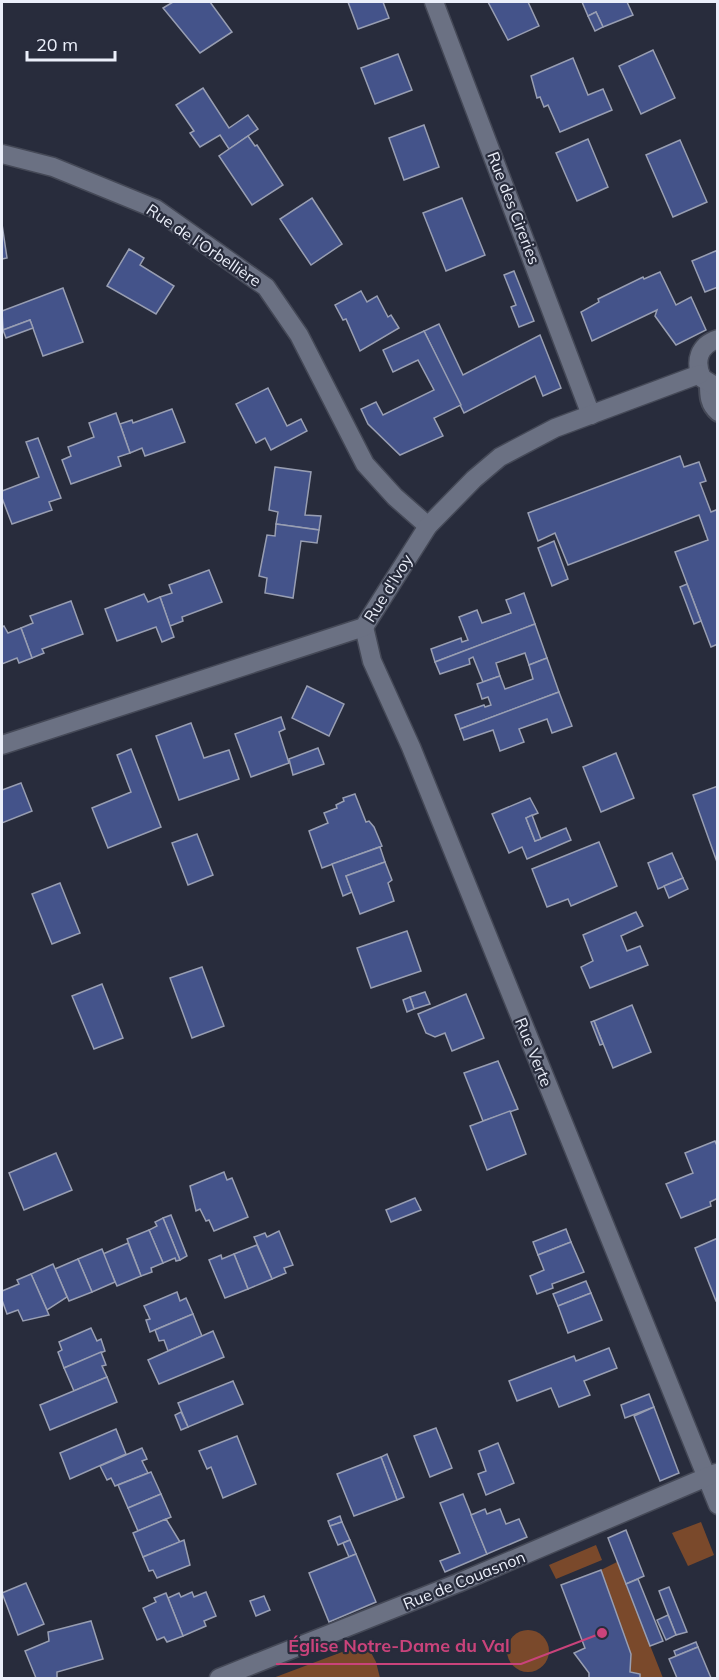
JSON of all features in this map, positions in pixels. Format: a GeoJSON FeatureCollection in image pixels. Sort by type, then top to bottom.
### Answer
{"type":"FeatureCollection","features":[{"type":"Feature","properties":{"kind":"street","name":"Rue des Cireries"},"geometry":{"type":"LineString","coordinates":[[434,2],[560,327],[591,415]]}},
{"type":"Feature","properties":{"kind":"street","name":"Rue de l'Orbellière"},"geometry":{"type":"LineString","coordinates":[[2,154],[53,167],[156,209],[266,287],[299,335],[364,464],[395,497],[428,526]]}},
{"type":"Feature","properties":{"kind":"street"},"geometry":{"type":"LineString","coordinates":[[709,382],[698,362],[700,353],[710,341],[717,339]]}},
{"type":"Feature","properties":{"kind":"street","name":"Rue d'Ivoy"},"geometry":{"type":"LineString","coordinates":[[2,745],[364,627],[428,526],[474,479],[500,457],[555,428],[591,415],[709,382]]}},
{"type":"Feature","properties":{"kind":"street","name":"Rue Verte"},"geometry":{"type":"LineString","coordinates":[[364,627],[372,661],[411,747],[712,1474],[717,1505]]}},
{"type":"Feature","properties":{"kind":"street","name":"Rue de Couasnon"},"geometry":{"type":"LineString","coordinates":[[219,1678],[458,1583],[712,1474]]}},
{"type":"Feature","properties":{"kind":"lane"},"geometry":{"type":"LineString","coordinates":[[709,382],[708,397],[712,408],[717,413]]}},
{"type":"Feature","properties":{"kind":"shaded area"},"geometry":{"type":"Polygon","coordinates":[[[701,1522],[714,1555],[688,1566],[672,1533],[701,1522]]]}},
{"type":"Feature","properties":{"kind":"shaded area"},"geometry":{"type":"Polygon","coordinates":[[[596,1545],[602,1560],[556,1579],[549,1565],[596,1545]]]}},
{"type":"Feature","properties":{"kind":"shaded area"},"geometry":{"type":"Polygon","coordinates":[[[617,1562],[663,1678],[640,1678],[640,1674],[630,1672],[631,1654],[601,1570],[617,1562]]]}},
{"type":"Feature","properties":{"kind":"shaded area"},"geometry":{"type":"Polygon","coordinates":[[[528,1630],[543,1636],[549,1651],[543,1666],[528,1672],[513,1666],[507,1651],[513,1636],[528,1630]]]}},
{"type":"Feature","properties":{"kind":"shaded area"},"geometry":{"type":"Polygon","coordinates":[[[366,1643],[376,1662],[380,1678],[273,1678],[366,1643]]]}},
{"type":"Feature","properties":{"kind":"building"},"geometry":{"type":"Polygon","coordinates":[[[173,2],[210,2],[232,32],[200,53],[163,8],[173,2]]]}},
{"type":"Feature","properties":{"kind":"building"},"geometry":{"type":"Polygon","coordinates":[[[348,2],[383,2],[389,18],[358,29],[348,2]]]}},
{"type":"Feature","properties":{"kind":"building"},"geometry":{"type":"Polygon","coordinates":[[[488,2],[528,2],[539,26],[508,40],[488,2]]]}},
{"type":"Feature","properties":{"kind":"building"},"geometry":{"type":"Polygon","coordinates":[[[582,2],[627,2],[633,15],[603,27],[596,12],[588,16],[582,2]]]}},
{"type":"Feature","properties":{"kind":"building"},"geometry":{"type":"Polygon","coordinates":[[[596,12],[603,27],[595,31],[588,16],[596,12]]]}},
{"type":"Feature","properties":{"kind":"building"},"geometry":{"type":"Polygon","coordinates":[[[653,50],[675,98],[641,114],[619,66],[653,50]]]}},
{"type":"Feature","properties":{"kind":"building"},"geometry":{"type":"Polygon","coordinates":[[[398,54],[412,90],[375,104],[361,68],[398,54]]]}},
{"type":"Feature","properties":{"kind":"building"},"geometry":{"type":"Polygon","coordinates":[[[573,58],[588,95],[603,89],[612,110],[560,132],[548,105],[544,107],[540,97],[537,98],[531,76],[573,58]]]}},
{"type":"Feature","properties":{"kind":"building"},"geometry":{"type":"Polygon","coordinates":[[[203,88],[229,128],[248,115],[258,129],[229,149],[220,135],[200,147],[190,133],[194,131],[176,105],[203,88]]]}},
{"type":"Feature","properties":{"kind":"building"},"geometry":{"type":"Polygon","coordinates":[[[424,125],[439,167],[404,180],[389,138],[424,125]]]}},
{"type":"Feature","properties":{"kind":"building"},"geometry":{"type":"Polygon","coordinates":[[[248,136],[255,146],[257,145],[283,185],[252,205],[219,156],[248,136]]]}},
{"type":"Feature","properties":{"kind":"building"},"geometry":{"type":"Polygon","coordinates":[[[588,139],[608,187],[577,201],[556,153],[588,139]]]}},
{"type":"Feature","properties":{"kind":"building"},"geometry":{"type":"Polygon","coordinates":[[[680,140],[707,202],[673,217],[646,155],[680,140]]]}},
{"type":"Feature","properties":{"kind":"building"},"geometry":{"type":"Polygon","coordinates":[[[312,198],[342,244],[311,265],[280,219],[312,198]]]}},
{"type":"Feature","properties":{"kind":"building"},"geometry":{"type":"Polygon","coordinates":[[[462,198],[485,255],[446,271],[423,213],[462,198]]]}},
{"type":"Feature","properties":{"kind":"building"},"geometry":{"type":"Polygon","coordinates":[[[2,224],[7,258],[2,259],[2,224]]]}},
{"type":"Feature","properties":{"kind":"building"},"geometry":{"type":"Polygon","coordinates":[[[129,249],[144,258],[140,265],[174,286],[156,314],[107,286],[129,249]]]}},
{"type":"Feature","properties":{"kind":"building"},"geometry":{"type":"Polygon","coordinates":[[[718,250],[718,287],[705,292],[692,261],[718,250]]]}},
{"type":"Feature","properties":{"kind":"building"},"geometry":{"type":"Polygon","coordinates":[[[514,271],[534,321],[519,327],[511,307],[516,305],[504,275],[514,271]]]}},
{"type":"Feature","properties":{"kind":"building"},"geometry":{"type":"Polygon","coordinates":[[[660,272],[676,305],[691,297],[706,330],[676,345],[655,316],[657,310],[592,341],[581,312],[599,302],[598,299],[643,277],[644,279],[660,272]]]}},
{"type":"Feature","properties":{"kind":"building"},"geometry":{"type":"Polygon","coordinates":[[[63,288],[83,342],[43,356],[30,320],[3,330],[2,311],[63,288]]]}},
{"type":"Feature","properties":{"kind":"building"},"geometry":{"type":"Polygon","coordinates":[[[361,291],[367,302],[377,296],[388,317],[391,315],[399,328],[360,351],[346,319],[343,320],[335,305],[361,291]]]}},
{"type":"Feature","properties":{"kind":"building"},"geometry":{"type":"Polygon","coordinates":[[[30,320],[33,328],[6,338],[3,330],[30,320]]]}},
{"type":"Feature","properties":{"kind":"building"},"geometry":{"type":"Polygon","coordinates":[[[439,324],[463,375],[540,335],[561,388],[543,396],[535,376],[464,413],[424,331],[439,324]]]}},
{"type":"Feature","properties":{"kind":"building"},"geometry":{"type":"Polygon","coordinates":[[[424,331],[461,405],[434,418],[443,436],[400,455],[368,424],[361,409],[376,402],[383,415],[434,390],[418,360],[393,372],[383,350],[424,331]]]}},
{"type":"Feature","properties":{"kind":"building"},"geometry":{"type":"Polygon","coordinates":[[[268,388],[287,426],[301,419],[307,431],[271,450],[265,438],[256,443],[236,404],[268,388]]]}},
{"type":"Feature","properties":{"kind":"building"},"geometry":{"type":"Polygon","coordinates":[[[172,409],[185,442],[145,456],[142,448],[130,453],[120,424],[132,420],[133,423],[172,409]]]}},
{"type":"Feature","properties":{"kind":"building"},"geometry":{"type":"Polygon","coordinates":[[[116,413],[130,453],[118,457],[121,466],[71,484],[62,460],[71,456],[68,447],[94,437],[89,423],[116,413]]]}},
{"type":"Feature","properties":{"kind":"building"},"geometry":{"type":"Polygon","coordinates":[[[38,438],[61,498],[49,502],[52,510],[12,524],[2,498],[2,491],[39,477],[26,442],[38,438]]]}},
{"type":"Feature","properties":{"kind":"building"},"geometry":{"type":"Polygon","coordinates":[[[680,456],[684,467],[699,462],[706,481],[700,483],[711,512],[716,510],[718,513],[718,644],[711,647],[675,552],[708,540],[699,515],[568,565],[555,533],[538,541],[528,513],[680,456]]]}},
{"type":"Feature","properties":{"kind":"building"},"geometry":{"type":"Polygon","coordinates":[[[275,467],[311,472],[305,515],[321,516],[319,530],[276,524],[278,512],[269,510],[275,467]]]}},
{"type":"Feature","properties":{"kind":"building"},"geometry":{"type":"Polygon","coordinates":[[[276,524],[319,530],[317,543],[301,541],[293,598],[265,593],[267,578],[259,576],[267,535],[275,536],[276,524]]]}},
{"type":"Feature","properties":{"kind":"building"},"geometry":{"type":"Polygon","coordinates":[[[554,541],[568,579],[552,586],[538,548],[554,541]]]}},
{"type":"Feature","properties":{"kind":"building"},"geometry":{"type":"Polygon","coordinates":[[[209,570],[222,602],[182,617],[183,621],[170,626],[160,597],[172,593],[169,585],[209,570]]]}},
{"type":"Feature","properties":{"kind":"building"},"geometry":{"type":"Polygon","coordinates":[[[687,584],[701,621],[694,624],[680,587],[687,584]]]}},
{"type":"Feature","properties":{"kind":"building"},"geometry":{"type":"Polygon","coordinates":[[[524,593],[535,624],[435,662],[431,649],[461,638],[462,642],[468,640],[459,617],[477,610],[482,623],[511,613],[506,600],[524,593]]]}},
{"type":"Feature","properties":{"kind":"building"},"geometry":{"type":"Polygon","coordinates":[[[144,594],[148,602],[160,597],[174,637],[162,642],[156,627],[117,641],[105,609],[144,594]]]}},
{"type":"Feature","properties":{"kind":"building"},"geometry":{"type":"Polygon","coordinates":[[[71,601],[83,634],[42,649],[44,653],[32,658],[21,628],[33,623],[30,616],[71,601]]]}},
{"type":"Feature","properties":{"kind":"building"},"geometry":{"type":"Polygon","coordinates":[[[535,624],[547,658],[529,665],[525,653],[496,663],[500,676],[483,682],[473,657],[469,659],[470,664],[440,674],[435,662],[535,624]]]}},
{"type":"Feature","properties":{"kind":"building"},"geometry":{"type":"Polygon","coordinates":[[[4,626],[8,633],[21,628],[32,658],[19,663],[17,658],[2,664],[2,627],[4,626]]]}},
{"type":"Feature","properties":{"kind":"building"},"geometry":{"type":"Polygon","coordinates":[[[547,658],[559,692],[460,729],[455,715],[484,705],[485,707],[491,705],[488,697],[482,699],[477,684],[500,676],[505,689],[533,679],[529,665],[547,658]]]}},
{"type":"Feature","properties":{"kind":"building"},"geometry":{"type":"Polygon","coordinates":[[[307,686],[344,704],[329,736],[292,718],[307,686]]]}},
{"type":"Feature","properties":{"kind":"building"},"geometry":{"type":"Polygon","coordinates":[[[559,692],[572,726],[552,733],[547,719],[519,729],[524,742],[500,751],[493,730],[464,740],[460,729],[559,692]]]}},
{"type":"Feature","properties":{"kind":"building"},"geometry":{"type":"Polygon","coordinates":[[[281,717],[285,729],[279,732],[289,763],[251,777],[235,734],[281,717]]]}},
{"type":"Feature","properties":{"kind":"building"},"geometry":{"type":"Polygon","coordinates":[[[191,723],[204,758],[229,750],[239,779],[179,800],[156,736],[191,723]]]}},
{"type":"Feature","properties":{"kind":"building"},"geometry":{"type":"Polygon","coordinates":[[[318,748],[324,764],[293,775],[289,759],[318,748]]]}},
{"type":"Feature","properties":{"kind":"building"},"geometry":{"type":"Polygon","coordinates":[[[131,749],[161,827],[108,848],[92,808],[131,792],[117,755],[131,749]]]}},
{"type":"Feature","properties":{"kind":"building"},"geometry":{"type":"Polygon","coordinates":[[[616,753],[634,798],[601,812],[583,767],[616,753]]]}},
{"type":"Feature","properties":{"kind":"building"},"geometry":{"type":"Polygon","coordinates":[[[21,783],[32,811],[2,823],[2,790],[21,783]]]}},
{"type":"Feature","properties":{"kind":"building"},"geometry":{"type":"Polygon","coordinates":[[[718,786],[718,862],[717,862],[693,795],[718,786]]]}},
{"type":"Feature","properties":{"kind":"building"},"geometry":{"type":"Polygon","coordinates":[[[355,794],[366,822],[369,821],[374,827],[382,846],[322,868],[309,831],[328,823],[324,813],[337,808],[336,805],[344,801],[343,798],[355,794]]]}},
{"type":"Feature","properties":{"kind":"building"},"geometry":{"type":"Polygon","coordinates":[[[530,798],[538,813],[526,818],[535,841],[566,828],[571,840],[527,859],[522,847],[509,853],[492,814],[530,798]]]}},
{"type":"Feature","properties":{"kind":"building"},"geometry":{"type":"Polygon","coordinates":[[[532,815],[541,839],[535,841],[526,818],[532,815]]]}},
{"type":"Feature","properties":{"kind":"building"},"geometry":{"type":"Polygon","coordinates":[[[197,834],[213,875],[188,885],[172,843],[197,834]]]}},
{"type":"Feature","properties":{"kind":"building"},"geometry":{"type":"Polygon","coordinates":[[[599,842],[617,886],[571,906],[568,899],[547,907],[532,869],[599,842]]]}},
{"type":"Feature","properties":{"kind":"building"},"geometry":{"type":"Polygon","coordinates":[[[380,847],[385,862],[346,876],[352,892],[343,896],[332,864],[380,847]]]}},
{"type":"Feature","properties":{"kind":"building"},"geometry":{"type":"Polygon","coordinates":[[[672,853],[683,878],[658,889],[648,863],[672,853]]]}},
{"type":"Feature","properties":{"kind":"building"},"geometry":{"type":"Polygon","coordinates":[[[385,862],[392,880],[388,883],[394,901],[360,914],[346,876],[385,862]]]}},
{"type":"Feature","properties":{"kind":"building"},"geometry":{"type":"Polygon","coordinates":[[[683,878],[688,889],[669,898],[664,886],[683,878]]]}},
{"type":"Feature","properties":{"kind":"building"},"geometry":{"type":"Polygon","coordinates":[[[60,883],[80,933],[52,944],[32,894],[60,883]]]}},
{"type":"Feature","properties":{"kind":"building"},"geometry":{"type":"Polygon","coordinates":[[[636,912],[643,926],[621,936],[627,951],[640,946],[648,965],[590,988],[581,967],[593,961],[583,935],[636,912]]]}},
{"type":"Feature","properties":{"kind":"building"},"geometry":{"type":"Polygon","coordinates":[[[407,931],[421,971],[371,988],[357,948],[407,931]]]}},
{"type":"Feature","properties":{"kind":"building"},"geometry":{"type":"Polygon","coordinates":[[[202,967],[224,1026],[192,1038],[170,978],[202,967]]]}},
{"type":"Feature","properties":{"kind":"building"},"geometry":{"type":"Polygon","coordinates":[[[102,984],[123,1038],[94,1049],[72,996],[102,984]]]}},
{"type":"Feature","properties":{"kind":"building"},"geometry":{"type":"Polygon","coordinates":[[[425,992],[430,1004],[414,1009],[410,997],[425,992]]]}},
{"type":"Feature","properties":{"kind":"building"},"geometry":{"type":"Polygon","coordinates":[[[466,994],[484,1038],[452,1051],[445,1033],[435,1037],[426,1033],[418,1014],[466,994]]]}},
{"type":"Feature","properties":{"kind":"building"},"geometry":{"type":"Polygon","coordinates":[[[410,997],[414,1009],[407,1012],[403,1000],[410,997]]]}},
{"type":"Feature","properties":{"kind":"building"},"geometry":{"type":"Polygon","coordinates":[[[632,1005],[651,1052],[613,1068],[594,1021],[632,1005]]]}},
{"type":"Feature","properties":{"kind":"building"},"geometry":{"type":"Polygon","coordinates":[[[594,1021],[603,1044],[600,1045],[591,1022],[594,1021]]]}},
{"type":"Feature","properties":{"kind":"building"},"geometry":{"type":"Polygon","coordinates":[[[498,1061],[518,1109],[483,1121],[464,1073],[498,1061]]]}},
{"type":"Feature","properties":{"kind":"building"},"geometry":{"type":"Polygon","coordinates":[[[510,1111],[526,1154],[487,1170],[470,1126],[510,1111]]]}},
{"type":"Feature","properties":{"kind":"building"},"geometry":{"type":"Polygon","coordinates":[[[715,1141],[718,1148],[718,1198],[710,1202],[711,1206],[681,1218],[666,1184],[693,1173],[685,1153],[715,1141]]]}},
{"type":"Feature","properties":{"kind":"building"},"geometry":{"type":"Polygon","coordinates":[[[56,1153],[72,1190],[24,1210],[9,1173],[56,1153]]]}},
{"type":"Feature","properties":{"kind":"building"},"geometry":{"type":"Polygon","coordinates":[[[224,1172],[227,1180],[232,1178],[248,1217],[214,1231],[200,1209],[196,1211],[190,1186],[224,1172]]]}},
{"type":"Feature","properties":{"kind":"building"},"geometry":{"type":"Polygon","coordinates":[[[415,1198],[421,1210],[391,1222],[386,1210],[415,1198]]]}},
{"type":"Feature","properties":{"kind":"building"},"geometry":{"type":"Polygon","coordinates":[[[171,1215],[187,1256],[180,1260],[163,1218],[171,1215]]]}},
{"type":"Feature","properties":{"kind":"building"},"geometry":{"type":"Polygon","coordinates":[[[163,1218],[180,1260],[176,1261],[175,1258],[163,1263],[149,1230],[157,1226],[155,1222],[163,1218]]]}},
{"type":"Feature","properties":{"kind":"building"},"geometry":{"type":"Polygon","coordinates":[[[566,1229],[571,1242],[538,1255],[533,1242],[566,1229]]]}},
{"type":"Feature","properties":{"kind":"building"},"geometry":{"type":"Polygon","coordinates":[[[149,1230],[163,1263],[151,1268],[152,1272],[141,1276],[127,1239],[149,1230]]]}},
{"type":"Feature","properties":{"kind":"building"},"geometry":{"type":"Polygon","coordinates":[[[279,1231],[293,1265],[284,1268],[286,1273],[272,1279],[254,1237],[265,1233],[267,1237],[279,1231]]]}},
{"type":"Feature","properties":{"kind":"building"},"geometry":{"type":"Polygon","coordinates":[[[718,1238],[718,1300],[716,1301],[695,1248],[718,1238]]]}},
{"type":"Feature","properties":{"kind":"building"},"geometry":{"type":"Polygon","coordinates":[[[571,1242],[584,1272],[552,1284],[553,1288],[537,1294],[530,1276],[544,1270],[538,1255],[571,1242]]]}},
{"type":"Feature","properties":{"kind":"building"},"geometry":{"type":"Polygon","coordinates":[[[128,1243],[141,1276],[117,1286],[103,1254],[128,1243]]]}},
{"type":"Feature","properties":{"kind":"building"},"geometry":{"type":"Polygon","coordinates":[[[257,1245],[272,1279],[248,1289],[234,1254],[257,1245]]]}},
{"type":"Feature","properties":{"kind":"building"},"geometry":{"type":"Polygon","coordinates":[[[102,1249],[115,1282],[92,1292],[78,1259],[102,1249]]]}},
{"type":"Feature","properties":{"kind":"building"},"geometry":{"type":"Polygon","coordinates":[[[234,1254],[248,1289],[225,1298],[209,1260],[221,1255],[222,1259],[234,1254]]]}},
{"type":"Feature","properties":{"kind":"building"},"geometry":{"type":"Polygon","coordinates":[[[78,1259],[92,1292],[69,1301],[55,1269],[78,1259]]]}},
{"type":"Feature","properties":{"kind":"building"},"geometry":{"type":"Polygon","coordinates":[[[53,1264],[67,1297],[47,1310],[31,1274],[53,1264]]]}},
{"type":"Feature","properties":{"kind":"building"},"geometry":{"type":"Polygon","coordinates":[[[31,1274],[49,1315],[23,1321],[18,1310],[7,1314],[2,1300],[2,1291],[19,1284],[17,1280],[31,1274]]]}},
{"type":"Feature","properties":{"kind":"building"},"geometry":{"type":"Polygon","coordinates":[[[586,1281],[591,1293],[558,1306],[553,1294],[586,1281]]]}},
{"type":"Feature","properties":{"kind":"building"},"geometry":{"type":"Polygon","coordinates":[[[177,1292],[180,1301],[186,1298],[193,1314],[150,1332],[146,1320],[150,1319],[144,1306],[177,1292]]]}},
{"type":"Feature","properties":{"kind":"building"},"geometry":{"type":"Polygon","coordinates":[[[591,1293],[602,1320],[568,1333],[558,1306],[591,1293]]]}},
{"type":"Feature","properties":{"kind":"building"},"geometry":{"type":"Polygon","coordinates":[[[193,1314],[202,1336],[168,1351],[164,1340],[159,1341],[155,1330],[193,1314]]]}},
{"type":"Feature","properties":{"kind":"building"},"geometry":{"type":"Polygon","coordinates":[[[91,1328],[97,1341],[101,1339],[105,1351],[64,1368],[58,1352],[62,1350],[59,1342],[91,1328]]]}},
{"type":"Feature","properties":{"kind":"building"},"geometry":{"type":"Polygon","coordinates":[[[213,1331],[224,1357],[159,1384],[148,1360],[213,1331]]]}},
{"type":"Feature","properties":{"kind":"building"},"geometry":{"type":"Polygon","coordinates":[[[609,1348],[617,1368],[584,1381],[590,1395],[559,1407],[551,1388],[517,1401],[509,1381],[574,1356],[576,1361],[609,1348]]]}},
{"type":"Feature","properties":{"kind":"building"},"geometry":{"type":"Polygon","coordinates":[[[101,1352],[106,1365],[102,1366],[107,1377],[74,1391],[64,1368],[101,1352]]]}},
{"type":"Feature","properties":{"kind":"building"},"geometry":{"type":"Polygon","coordinates":[[[107,1377],[117,1402],[50,1430],[40,1405],[107,1377]]]}},
{"type":"Feature","properties":{"kind":"building"},"geometry":{"type":"Polygon","coordinates":[[[233,1381],[243,1404],[188,1427],[178,1403],[233,1381]]]}},
{"type":"Feature","properties":{"kind":"building"},"geometry":{"type":"Polygon","coordinates":[[[649,1394],[654,1407],[625,1418],[621,1405],[649,1394]]]}},
{"type":"Feature","properties":{"kind":"building"},"geometry":{"type":"Polygon","coordinates":[[[654,1407],[679,1473],[660,1481],[634,1416],[654,1407]]]}},
{"type":"Feature","properties":{"kind":"building"},"geometry":{"type":"Polygon","coordinates":[[[181,1412],[188,1427],[181,1430],[175,1415],[181,1412]]]}},
{"type":"Feature","properties":{"kind":"building"},"geometry":{"type":"Polygon","coordinates":[[[436,1428],[452,1468],[430,1477],[414,1436],[436,1428]]]}},
{"type":"Feature","properties":{"kind":"building"},"geometry":{"type":"Polygon","coordinates":[[[116,1429],[126,1454],[70,1479],[60,1453],[116,1429]]]}},
{"type":"Feature","properties":{"kind":"building"},"geometry":{"type":"Polygon","coordinates":[[[237,1436],[256,1484],[223,1498],[211,1467],[207,1469],[199,1451],[237,1436]]]}},
{"type":"Feature","properties":{"kind":"building"},"geometry":{"type":"Polygon","coordinates":[[[498,1443],[514,1483],[486,1495],[478,1474],[486,1471],[479,1451],[498,1443]]]}},
{"type":"Feature","properties":{"kind":"building"},"geometry":{"type":"Polygon","coordinates":[[[142,1448],[147,1459],[142,1461],[148,1473],[115,1486],[111,1478],[107,1480],[100,1466],[142,1448]]]}},
{"type":"Feature","properties":{"kind":"building"},"geometry":{"type":"Polygon","coordinates":[[[387,1454],[404,1497],[397,1500],[381,1457],[387,1454]]]}},
{"type":"Feature","properties":{"kind":"building"},"geometry":{"type":"Polygon","coordinates":[[[381,1457],[397,1500],[354,1516],[337,1474],[381,1457]]]}},
{"type":"Feature","properties":{"kind":"building"},"geometry":{"type":"Polygon","coordinates":[[[151,1472],[161,1494],[128,1508],[118,1485],[151,1472]]]}},
{"type":"Feature","properties":{"kind":"building"},"geometry":{"type":"Polygon","coordinates":[[[161,1494],[171,1517],[138,1531],[128,1508],[161,1494]]]}},
{"type":"Feature","properties":{"kind":"building"},"geometry":{"type":"Polygon","coordinates":[[[463,1494],[487,1554],[445,1572],[440,1561],[460,1553],[440,1503],[463,1494]]]}},
{"type":"Feature","properties":{"kind":"building"},"geometry":{"type":"Polygon","coordinates":[[[485,1509],[487,1514],[500,1509],[506,1524],[519,1519],[527,1537],[487,1554],[471,1515],[485,1509]]]}},
{"type":"Feature","properties":{"kind":"building"},"geometry":{"type":"Polygon","coordinates":[[[340,1516],[342,1522],[330,1526],[328,1521],[340,1516]]]}},
{"type":"Feature","properties":{"kind":"building"},"geometry":{"type":"Polygon","coordinates":[[[166,1519],[180,1542],[143,1557],[133,1533],[166,1519]]]}},
{"type":"Feature","properties":{"kind":"building"},"geometry":{"type":"Polygon","coordinates":[[[342,1522],[350,1540],[338,1545],[330,1526],[342,1522]]]}},
{"type":"Feature","properties":{"kind":"building"},"geometry":{"type":"Polygon","coordinates":[[[626,1530],[644,1576],[626,1584],[608,1538],[626,1530]]]}},
{"type":"Feature","properties":{"kind":"building"},"geometry":{"type":"Polygon","coordinates":[[[184,1540],[190,1565],[157,1578],[153,1570],[149,1571],[143,1557],[184,1540]]]}},
{"type":"Feature","properties":{"kind":"building"},"geometry":{"type":"Polygon","coordinates":[[[350,1540],[356,1554],[349,1557],[343,1543],[350,1540]]]}},
{"type":"Feature","properties":{"kind":"building"},"geometry":{"type":"Polygon","coordinates":[[[356,1554],[376,1602],[329,1622],[309,1573],[356,1554]]]}},
{"type":"Feature","properties":{"kind":"building"},"geometry":{"type":"Polygon","coordinates":[[[601,1570],[631,1654],[630,1672],[640,1674],[640,1678],[589,1678],[589,1673],[574,1653],[585,1648],[561,1585],[601,1570]]]}},
{"type":"Feature","properties":{"kind":"building"},"geometry":{"type":"Polygon","coordinates":[[[638,1579],[663,1641],[650,1646],[626,1584],[638,1579]]]}},
{"type":"Feature","properties":{"kind":"building"},"geometry":{"type":"Polygon","coordinates":[[[26,1583],[44,1624],[18,1635],[2,1593],[26,1583]]]}},
{"type":"Feature","properties":{"kind":"building"},"geometry":{"type":"Polygon","coordinates":[[[669,1587],[687,1632],[676,1635],[659,1591],[669,1587]]]}},
{"type":"Feature","properties":{"kind":"building"},"geometry":{"type":"Polygon","coordinates":[[[192,1592],[194,1597],[206,1592],[216,1616],[204,1621],[206,1626],[183,1636],[168,1598],[179,1593],[181,1597],[192,1592]]]}},
{"type":"Feature","properties":{"kind":"building"},"geometry":{"type":"Polygon","coordinates":[[[166,1593],[183,1636],[167,1642],[164,1637],[157,1640],[143,1608],[156,1602],[154,1598],[166,1593]]]}},
{"type":"Feature","properties":{"kind":"building"},"geometry":{"type":"Polygon","coordinates":[[[264,1596],[270,1610],[256,1616],[250,1601],[264,1596]]]}},
{"type":"Feature","properties":{"kind":"building"},"geometry":{"type":"Polygon","coordinates":[[[668,1615],[676,1635],[666,1640],[657,1620],[668,1615]]]}},
{"type":"Feature","properties":{"kind":"building"},"geometry":{"type":"Polygon","coordinates":[[[91,1621],[103,1659],[57,1672],[57,1678],[36,1678],[25,1651],[49,1641],[48,1632],[91,1621]]]}},
{"type":"Feature","properties":{"kind":"building"},"geometry":{"type":"Polygon","coordinates":[[[696,1642],[698,1647],[676,1656],[674,1651],[696,1642]]]}},
{"type":"Feature","properties":{"kind":"building"},"geometry":{"type":"Polygon","coordinates":[[[698,1647],[711,1678],[677,1678],[669,1659],[698,1647]]]}},
{"type":"Feature","properties":{"kind":"place","name":"Église Notre-Dame du Val"},"geometry":{"type":"Point","coordinates":[602,1633]}}]}
